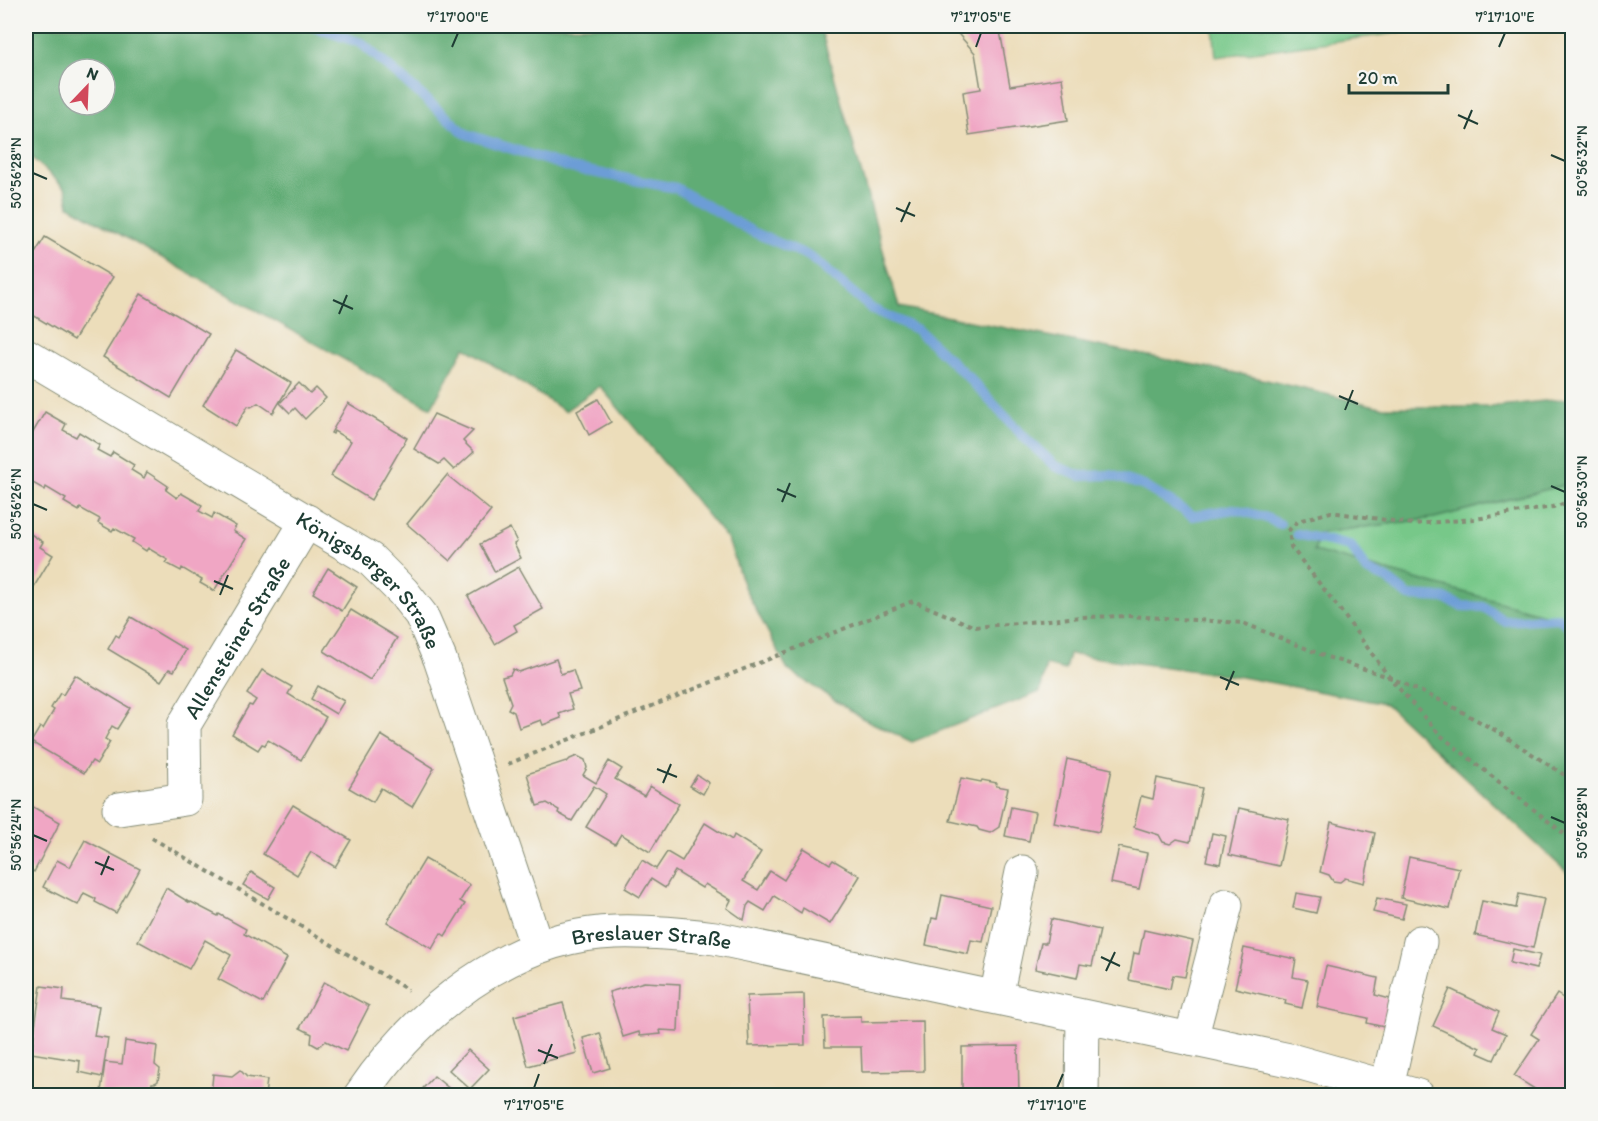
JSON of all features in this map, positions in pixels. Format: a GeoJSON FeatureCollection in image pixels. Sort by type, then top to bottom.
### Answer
{"type":"FeatureCollection","features":[{"type":"Feature","properties":{"kind":"street","name":"Königsberger Straße"},"geometry":{"type":"LineString","coordinates":[[27,360],[370,559],[404,592],[421,615],[440,658],[537,947]]}},
{"type":"Feature","properties":{"kind":"street","name":"Allensteiner Straße"},"geometry":{"type":"LineString","coordinates":[[119,809],[185,799],[184,725],[307,521]]}},
{"type":"Feature","properties":{"kind":"street"},"geometry":{"type":"LineString","coordinates":[[996,997],[1022,872]]}},
{"type":"Feature","properties":{"kind":"street"},"geometry":{"type":"LineString","coordinates":[[1191,1039],[1226,905]]}},
{"type":"Feature","properties":{"kind":"street","name":"Breslauer Straße"},"geometry":{"type":"LineString","coordinates":[[360,1095],[397,1048],[432,1013],[480,976],[537,947],[573,937],[614,932],[664,933],[715,938],[1294,1061],[1387,1091],[1418,1095]]}},
{"type":"Feature","properties":{"kind":"street"},"geometry":{"type":"LineString","coordinates":[[1387,1091],[1420,942]]}},
{"type":"Feature","properties":{"kind":"street"},"geometry":{"type":"LineString","coordinates":[[1082,1095],[1083,1017]]}},
{"type":"Feature","properties":{"kind":"path"},"geometry":{"type":"LineString","coordinates":[[1572,501],[1553,507],[1475,519],[1414,524],[1331,512],[1298,521],[1289,530],[1291,547],[1389,678],[1440,735],[1572,840]]}},
{"type":"Feature","properties":{"kind":"path"},"geometry":{"type":"LineString","coordinates":[[479,776],[913,601],[975,627],[1081,617],[1130,616],[1243,623],[1327,657],[1389,678],[1446,703],[1498,732],[1572,780]]}},
{"type":"Feature","properties":{"kind":"path"},"geometry":{"type":"LineString","coordinates":[[146,834],[411,992]]}},
{"type":"Feature","properties":{"kind":"green space"},"geometry":{"type":"Polygon","coordinates":[[[26,26],[820,26],[899,307],[1241,374],[1380,407],[1489,407],[1572,398],[1572,483],[1434,518],[1319,533],[1314,551],[1572,622],[1572,877],[1386,704],[1241,677],[1069,654],[1065,670],[1046,665],[1040,692],[912,742],[862,718],[788,670],[744,587],[728,540],[600,386],[565,411],[465,347],[431,408],[69,206],[66,189],[26,152],[26,26]]]}},
{"type":"Feature","properties":{"kind":"green space"},"geometry":{"type":"Polygon","coordinates":[[[1213,26],[1449,26],[1216,57],[1213,26]]]}},
{"type":"Feature","properties":{"kind":"green space"},"geometry":{"type":"Polygon","coordinates":[[[1572,483],[1572,622],[1314,551],[1319,533],[1434,518],[1572,483]]]}},
{"type":"Feature","properties":{"kind":"building"},"geometry":{"type":"Polygon","coordinates":[[[955,26],[995,26],[1000,31],[1010,86],[1062,78],[1068,120],[969,135],[963,92],[981,89],[975,53],[953,28],[955,26]]]}},
{"type":"Feature","properties":{"kind":"building"},"geometry":{"type":"Polygon","coordinates":[[[45,237],[113,277],[74,340],[26,311],[26,268],[45,237]]]}},
{"type":"Feature","properties":{"kind":"building"},"geometry":{"type":"Polygon","coordinates":[[[141,294],[209,334],[171,398],[103,357],[141,294]]]}},
{"type":"Feature","properties":{"kind":"building"},"geometry":{"type":"Polygon","coordinates":[[[236,350],[291,383],[273,413],[258,403],[251,407],[248,406],[236,426],[203,405],[236,350]]]}},
{"type":"Feature","properties":{"kind":"building"},"geometry":{"type":"Polygon","coordinates":[[[299,383],[310,394],[316,388],[326,398],[305,419],[295,408],[290,413],[280,403],[299,383]]]}},
{"type":"Feature","properties":{"kind":"building"},"geometry":{"type":"Polygon","coordinates":[[[598,399],[611,422],[589,435],[577,411],[598,399]]]}},
{"type":"Feature","properties":{"kind":"building"},"geometry":{"type":"Polygon","coordinates":[[[348,403],[407,438],[371,500],[331,476],[351,441],[334,431],[333,434],[331,433],[348,403]]]}},
{"type":"Feature","properties":{"kind":"building"},"geometry":{"type":"Polygon","coordinates":[[[45,412],[66,424],[63,430],[76,437],[79,432],[100,445],[97,450],[110,457],[113,452],[134,465],[131,470],[144,478],[147,472],[168,486],[166,490],[177,498],[181,493],[202,505],[199,511],[212,518],[214,513],[236,526],[233,531],[246,539],[214,591],[200,583],[202,580],[182,568],[181,571],[166,563],[168,560],[148,548],[146,551],[132,542],[134,539],[114,528],[112,531],[98,523],[100,519],[80,508],[79,511],[64,502],[66,499],[46,487],[45,490],[31,482],[32,479],[26,475],[26,444],[45,412]]]}},
{"type":"Feature","properties":{"kind":"building"},"geometry":{"type":"Polygon","coordinates":[[[434,414],[473,431],[463,441],[474,452],[454,470],[444,460],[439,464],[414,449],[434,414]]]}},
{"type":"Feature","properties":{"kind":"building"},"geometry":{"type":"Polygon","coordinates":[[[447,475],[491,511],[450,561],[407,524],[447,475]]]}},
{"type":"Feature","properties":{"kind":"building"},"geometry":{"type":"Polygon","coordinates":[[[510,528],[521,558],[495,572],[480,544],[510,528]]]}},
{"type":"Feature","properties":{"kind":"building"},"geometry":{"type":"Polygon","coordinates":[[[26,531],[43,542],[40,547],[53,555],[26,600],[26,531]]]}},
{"type":"Feature","properties":{"kind":"building"},"geometry":{"type":"Polygon","coordinates":[[[519,567],[543,609],[514,625],[517,631],[495,644],[468,596],[519,567]]]}},
{"type":"Feature","properties":{"kind":"building"},"geometry":{"type":"Polygon","coordinates":[[[328,568],[357,587],[342,611],[313,593],[328,568]]]}},
{"type":"Feature","properties":{"kind":"building"},"geometry":{"type":"Polygon","coordinates":[[[351,610],[397,638],[370,680],[324,651],[351,610]]]}},
{"type":"Feature","properties":{"kind":"building"},"geometry":{"type":"Polygon","coordinates":[[[131,617],[186,650],[174,671],[169,669],[161,681],[108,649],[116,635],[119,637],[131,617]]]}},
{"type":"Feature","properties":{"kind":"building"},"geometry":{"type":"Polygon","coordinates":[[[556,659],[561,674],[573,670],[580,691],[568,694],[573,709],[559,714],[561,718],[543,725],[541,720],[519,728],[514,712],[508,709],[511,703],[502,677],[510,675],[513,669],[519,672],[556,659]]]}},
{"type":"Feature","properties":{"kind":"building"},"geometry":{"type":"Polygon","coordinates":[[[262,670],[292,687],[288,694],[326,717],[301,760],[268,740],[258,750],[232,734],[249,705],[252,706],[256,700],[247,694],[262,670]]]}},
{"type":"Feature","properties":{"kind":"building"},"geometry":{"type":"Polygon","coordinates":[[[75,675],[130,708],[117,729],[112,726],[105,739],[110,742],[97,764],[92,761],[84,773],[31,742],[40,727],[43,729],[54,710],[51,708],[60,693],[63,695],[75,675]]]}},
{"type":"Feature","properties":{"kind":"building"},"geometry":{"type":"Polygon","coordinates":[[[318,686],[344,701],[336,714],[311,699],[318,686]]]}},
{"type":"Feature","properties":{"kind":"building"},"geometry":{"type":"Polygon","coordinates":[[[381,735],[434,768],[412,807],[381,788],[373,802],[349,788],[381,735]]]}},
{"type":"Feature","properties":{"kind":"building"},"geometry":{"type":"Polygon","coordinates":[[[577,756],[585,760],[587,768],[583,775],[596,783],[609,761],[622,769],[615,779],[644,796],[650,786],[679,804],[650,852],[621,834],[615,844],[586,827],[606,794],[594,786],[572,821],[547,803],[537,806],[527,774],[567,762],[577,756]]]}},
{"type":"Feature","properties":{"kind":"building"},"geometry":{"type":"Polygon","coordinates":[[[1067,759],[1112,769],[1099,832],[1054,823],[1067,759]]]}},
{"type":"Feature","properties":{"kind":"building"},"geometry":{"type":"Polygon","coordinates":[[[697,775],[709,783],[703,794],[690,786],[697,775]]]}},
{"type":"Feature","properties":{"kind":"building"},"geometry":{"type":"Polygon","coordinates":[[[961,778],[997,783],[996,786],[1008,788],[999,827],[990,833],[979,830],[977,827],[950,821],[961,778]]]}},
{"type":"Feature","properties":{"kind":"building"},"geometry":{"type":"Polygon","coordinates":[[[1157,778],[1202,788],[1190,842],[1177,839],[1170,844],[1163,842],[1159,835],[1134,827],[1141,796],[1153,799],[1157,778]]]}},
{"type":"Feature","properties":{"kind":"building"},"geometry":{"type":"Polygon","coordinates":[[[26,803],[60,822],[34,872],[26,867],[26,803]]]}},
{"type":"Feature","properties":{"kind":"building"},"geometry":{"type":"Polygon","coordinates":[[[293,805],[351,840],[335,867],[311,852],[297,875],[263,854],[293,805]]]}},
{"type":"Feature","properties":{"kind":"building"},"geometry":{"type":"Polygon","coordinates":[[[1011,807],[1035,812],[1029,841],[1005,836],[1011,807]]]}},
{"type":"Feature","properties":{"kind":"building"},"geometry":{"type":"Polygon","coordinates":[[[1239,808],[1289,819],[1279,866],[1229,855],[1239,808]]]}},
{"type":"Feature","properties":{"kind":"building"},"geometry":{"type":"Polygon","coordinates":[[[1331,822],[1375,833],[1364,883],[1345,878],[1340,882],[1333,881],[1329,875],[1320,872],[1331,822]]]}},
{"type":"Feature","properties":{"kind":"building"},"geometry":{"type":"Polygon","coordinates":[[[705,823],[732,840],[734,835],[761,852],[743,881],[758,890],[770,871],[784,880],[804,848],[830,864],[833,860],[860,876],[830,924],[803,908],[801,913],[774,896],[765,911],[750,902],[744,920],[727,908],[731,900],[705,884],[702,888],[675,871],[665,888],[651,879],[640,897],[625,888],[642,860],[656,869],[667,852],[682,861],[705,823]]]}},
{"type":"Feature","properties":{"kind":"building"},"geometry":{"type":"Polygon","coordinates":[[[1212,833],[1226,836],[1220,864],[1206,861],[1212,833]]]}},
{"type":"Feature","properties":{"kind":"building"},"geometry":{"type":"Polygon","coordinates":[[[85,840],[140,869],[116,913],[95,902],[96,899],[84,893],[78,905],[43,887],[57,860],[70,867],[85,840]]]}},
{"type":"Feature","properties":{"kind":"building"},"geometry":{"type":"Polygon","coordinates":[[[1119,847],[1147,853],[1139,889],[1111,883],[1119,847]]]}},
{"type":"Feature","properties":{"kind":"building"},"geometry":{"type":"Polygon","coordinates":[[[1409,857],[1459,868],[1450,909],[1401,898],[1409,857]]]}},
{"type":"Feature","properties":{"kind":"building"},"geometry":{"type":"Polygon","coordinates":[[[425,859],[470,885],[460,901],[465,904],[445,936],[441,933],[432,949],[387,922],[425,859]]]}},
{"type":"Feature","properties":{"kind":"building"},"geometry":{"type":"Polygon","coordinates":[[[251,872],[275,887],[268,899],[243,885],[251,872]]]}},
{"type":"Feature","properties":{"kind":"building"},"geometry":{"type":"Polygon","coordinates":[[[166,888],[190,903],[218,916],[219,914],[246,929],[244,934],[287,958],[263,1003],[218,979],[231,955],[205,940],[189,969],[138,941],[166,888]]]}},
{"type":"Feature","properties":{"kind":"building"},"geometry":{"type":"Polygon","coordinates":[[[1296,893],[1320,897],[1316,913],[1293,908],[1296,893]]]}},
{"type":"Feature","properties":{"kind":"building"},"geometry":{"type":"Polygon","coordinates":[[[1519,894],[1544,899],[1533,948],[1475,935],[1482,901],[1516,908],[1519,894]]]}},
{"type":"Feature","properties":{"kind":"building"},"geometry":{"type":"Polygon","coordinates":[[[942,895],[991,906],[983,942],[971,940],[968,954],[926,945],[932,918],[937,919],[942,895]]]}},
{"type":"Feature","properties":{"kind":"building"},"geometry":{"type":"Polygon","coordinates":[[[1377,898],[1406,904],[1402,919],[1373,912],[1377,898]]]}},
{"type":"Feature","properties":{"kind":"building"},"geometry":{"type":"Polygon","coordinates":[[[1051,919],[1100,930],[1092,966],[1080,964],[1077,978],[1035,969],[1041,943],[1046,943],[1051,919]]]}},
{"type":"Feature","properties":{"kind":"building"},"geometry":{"type":"Polygon","coordinates":[[[1144,930],[1193,941],[1185,977],[1173,975],[1170,989],[1129,980],[1134,953],[1139,954],[1144,930]]]}},
{"type":"Feature","properties":{"kind":"building"},"geometry":{"type":"Polygon","coordinates":[[[1244,948],[1296,959],[1293,977],[1308,980],[1302,1008],[1285,1004],[1286,1000],[1235,988],[1244,948]]]}},
{"type":"Feature","properties":{"kind":"building"},"geometry":{"type":"Polygon","coordinates":[[[1513,949],[1540,955],[1536,969],[1510,963],[1513,949]]]}},
{"type":"Feature","properties":{"kind":"building"},"geometry":{"type":"Polygon","coordinates":[[[1326,966],[1378,978],[1375,995],[1390,999],[1384,1027],[1367,1023],[1368,1018],[1317,1007],[1326,966]]]}},
{"type":"Feature","properties":{"kind":"building"},"geometry":{"type":"Polygon","coordinates":[[[324,982],[369,1006],[346,1051],[326,1041],[318,1047],[311,1043],[312,1034],[300,1028],[324,982]]]}},
{"type":"Feature","properties":{"kind":"building"},"geometry":{"type":"Polygon","coordinates":[[[644,982],[680,984],[678,1031],[660,1030],[661,1034],[640,1036],[639,1032],[623,1037],[609,992],[644,982]]]}},
{"type":"Feature","properties":{"kind":"building"},"geometry":{"type":"Polygon","coordinates":[[[41,986],[64,989],[63,1001],[99,1006],[94,1036],[108,1038],[102,1077],[79,1072],[80,1061],[31,1053],[41,986]]]}},
{"type":"Feature","properties":{"kind":"building"},"geometry":{"type":"Polygon","coordinates":[[[1450,989],[1499,1012],[1492,1028],[1506,1034],[1494,1060],[1478,1053],[1480,1048],[1433,1026],[1450,989]]]}},
{"type":"Feature","properties":{"kind":"building"},"geometry":{"type":"Polygon","coordinates":[[[804,994],[805,1045],[749,1046],[747,996],[804,994]]]}},
{"type":"Feature","properties":{"kind":"building"},"geometry":{"type":"Polygon","coordinates":[[[1557,994],[1572,1004],[1572,1093],[1569,1091],[1566,1095],[1544,1095],[1514,1076],[1539,1039],[1531,1034],[1557,994]]]}},
{"type":"Feature","properties":{"kind":"building"},"geometry":{"type":"Polygon","coordinates":[[[563,1003],[577,1053],[528,1066],[514,1016],[563,1003]]]}},
{"type":"Feature","properties":{"kind":"building"},"geometry":{"type":"Polygon","coordinates":[[[861,1016],[861,1022],[923,1021],[924,1071],[862,1072],[861,1047],[825,1047],[824,1017],[861,1016]]]}},
{"type":"Feature","properties":{"kind":"building"},"geometry":{"type":"Polygon","coordinates":[[[600,1033],[610,1068],[593,1073],[583,1038],[600,1033]]]}},
{"type":"Feature","properties":{"kind":"building"},"geometry":{"type":"Polygon","coordinates":[[[125,1041],[157,1046],[155,1065],[160,1069],[158,1081],[152,1083],[150,1095],[101,1092],[105,1062],[122,1064],[125,1041]]]}},
{"type":"Feature","properties":{"kind":"building"},"geometry":{"type":"Polygon","coordinates":[[[1018,1046],[1019,1095],[962,1095],[962,1047],[1018,1046]]]}},
{"type":"Feature","properties":{"kind":"building"},"geometry":{"type":"Polygon","coordinates":[[[468,1050],[489,1069],[470,1089],[449,1070],[468,1050]]]}},
{"type":"Feature","properties":{"kind":"building"},"geometry":{"type":"Polygon","coordinates":[[[240,1070],[247,1077],[267,1080],[265,1095],[211,1095],[213,1074],[232,1076],[240,1070]]]}},
{"type":"Feature","properties":{"kind":"building"},"geometry":{"type":"Polygon","coordinates":[[[434,1076],[457,1095],[417,1095],[434,1076]]]}},
{"type":"Feature","properties":{"kind":"waterway"},"geometry":{"type":"LineString","coordinates":[[311,26],[361,43],[466,134],[571,168],[676,188],[753,232],[809,256],[872,309],[918,330],[970,379],[1026,439],[1055,466],[1080,476],[1111,475],[1144,486],[1193,516],[1234,509],[1280,524]]}},
{"type":"Feature","properties":{"kind":"waterway"},"geometry":{"type":"LineString","coordinates":[[1297,534],[1351,546],[1366,570],[1387,579],[1409,596],[1443,598],[1462,606],[1484,607],[1504,621],[1559,618],[1572,629]]}}]}
